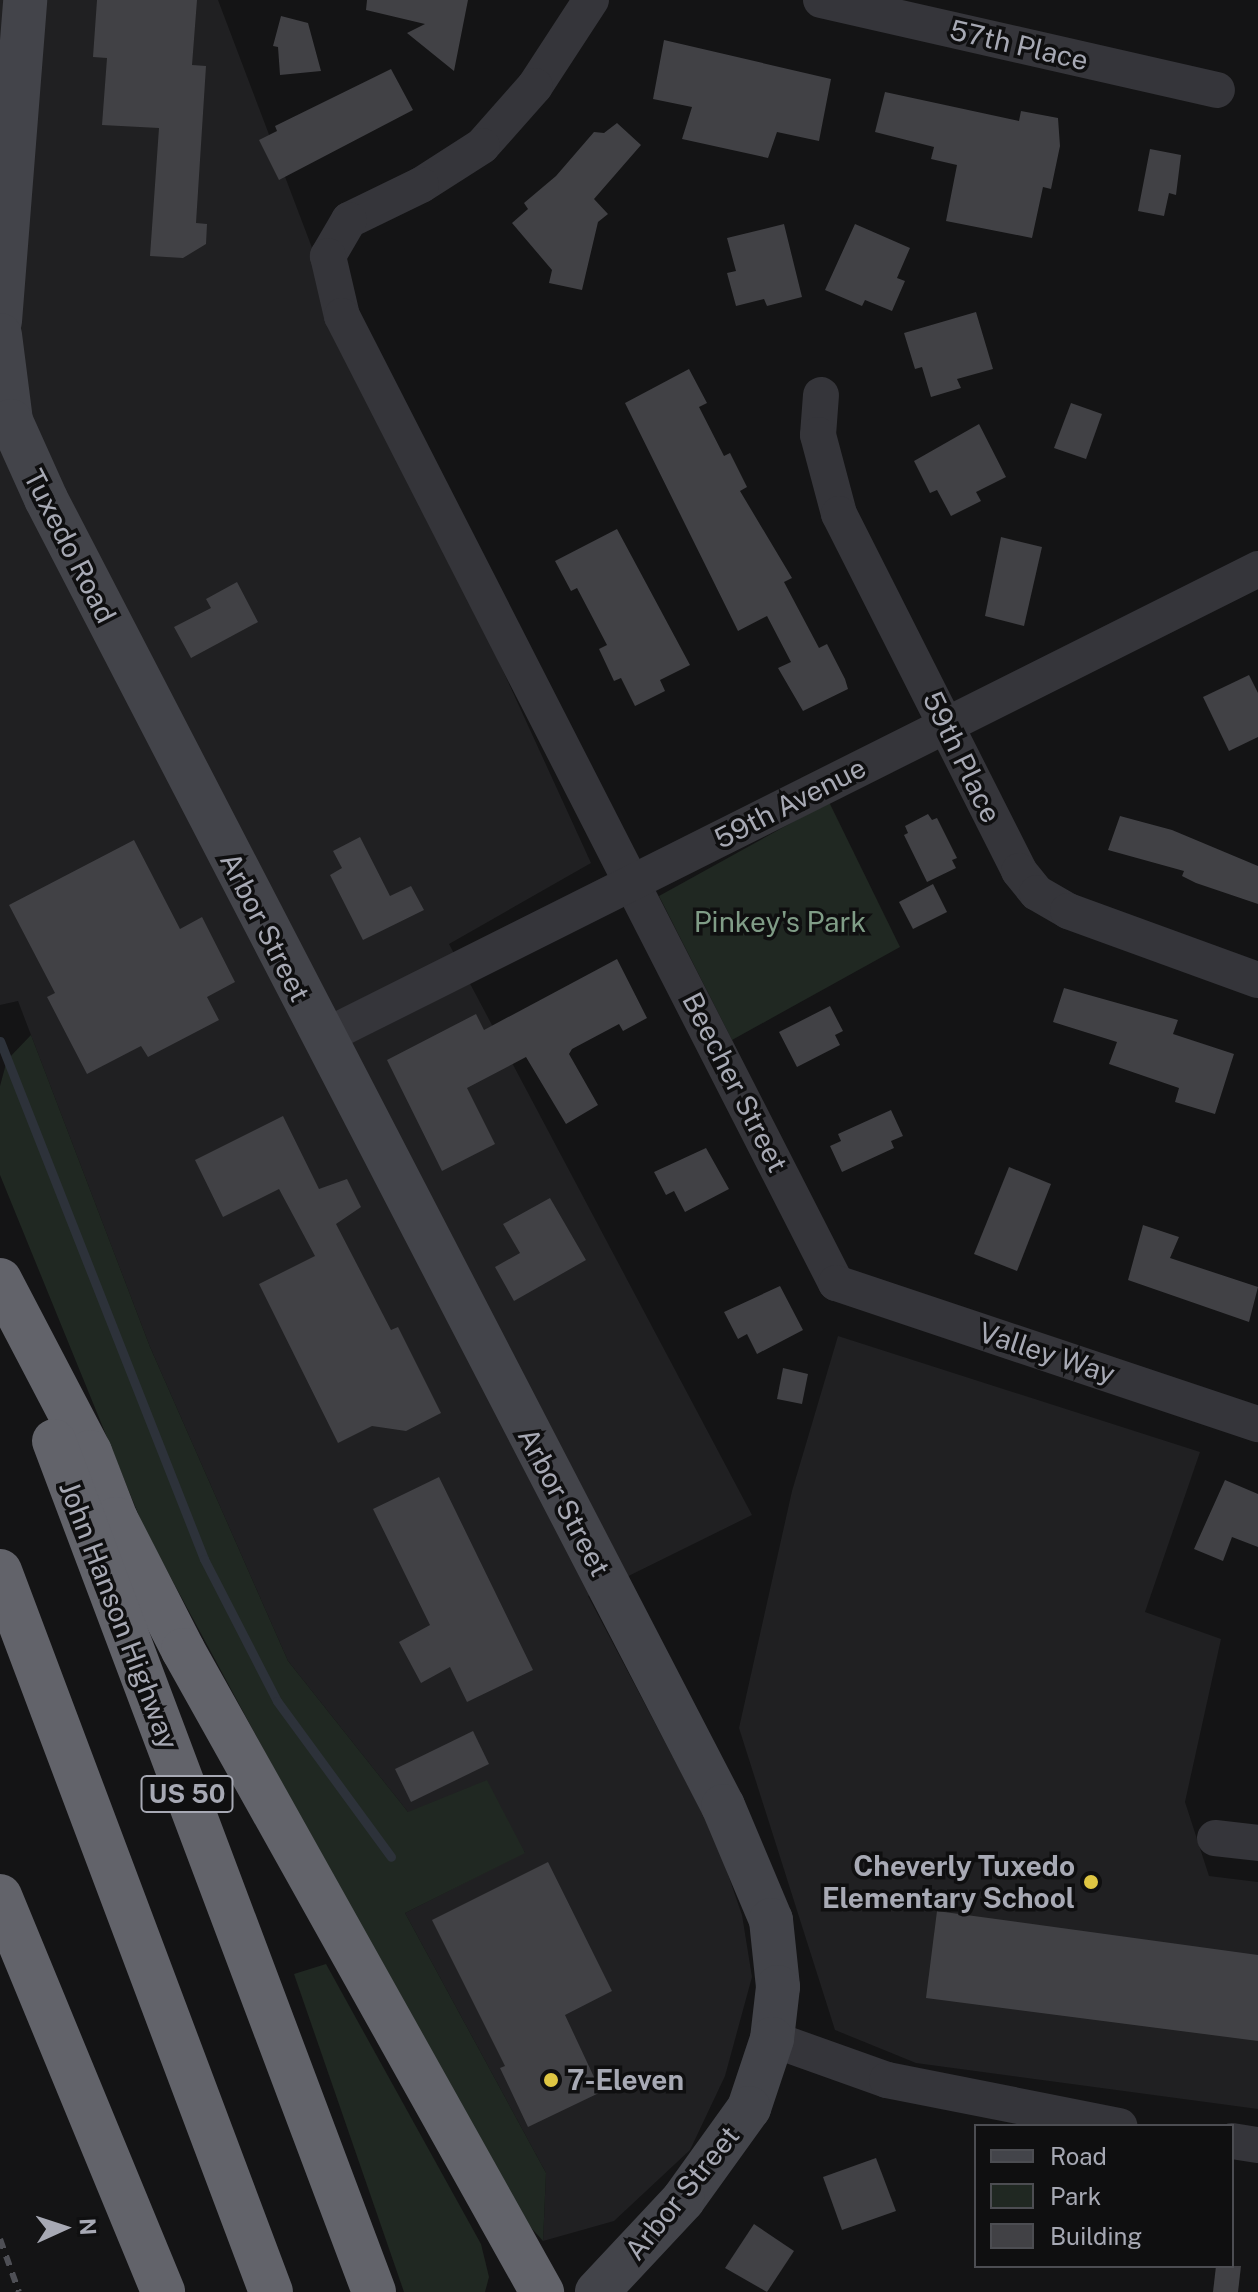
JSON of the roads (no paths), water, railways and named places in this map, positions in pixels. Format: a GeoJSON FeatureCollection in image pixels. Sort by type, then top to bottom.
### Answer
{"type":"FeatureCollection","features":[{"type":"Feature","properties":{"kind":"highway"},"geometry":{"type":"LineString","coordinates":[[0,1280],[90,1452],[116,1519],[183,1650],[542,2292]]}},
{"type":"Feature","properties":{"kind":"highway","name":"John Hanson Highway"},"geometry":{"type":"LineString","coordinates":[[0,1296],[374,2292]]}},
{"type":"Feature","properties":{"kind":"highway"},"geometry":{"type":"LineString","coordinates":[[0,1571],[271,2292]]}},
{"type":"Feature","properties":{"kind":"highway"},"geometry":{"type":"LineString","coordinates":[[0,1896],[163,2292]]}},
{"type":"Feature","properties":{"kind":"main road"},"geometry":{"type":"LineString","coordinates":[[0,321],[25,0]]}},
{"type":"Feature","properties":{"kind":"main road","name":"Tuxedo Road"},"geometry":{"type":"LineString","coordinates":[[0,335],[2,377],[19,443],[151,703]]}},
{"type":"Feature","properties":{"kind":"main road","name":"Arbor Street"},"geometry":{"type":"LineString","coordinates":[[151,703],[753,1871],[775,1950],[778,1987],[772,2039],[749,2108],[716,2160],[597,2292]]}},
{"type":"Feature","properties":{"kind":"street","name":"Beecher Street"},"geometry":{"type":"LineString","coordinates":[[591,0],[535,86],[482,146],[421,185],[349,220],[328,256],[342,316],[634,881],[836,1283]]}},
{"type":"Feature","properties":{"kind":"street","name":"57th Place"},"geometry":{"type":"LineString","coordinates":[[821,0],[1217,90]]}},
{"type":"Feature","properties":{"kind":"street","name":"59th Place"},"geometry":{"type":"LineString","coordinates":[[821,395],[818,435],[839,514],[1019,871],[1037,893],[1098,924],[1258,980]]}},
{"type":"Feature","properties":{"kind":"street","name":"59th Avenue"},"geometry":{"type":"LineString","coordinates":[[322,1038],[1258,569]]}},
{"type":"Feature","properties":{"kind":"street","name":"Valley Way"},"geometry":{"type":"LineString","coordinates":[[836,1283],[1258,1424]]}},
{"type":"Feature","properties":{"kind":"street"},"geometry":{"type":"LineString","coordinates":[[1215,1838],[1258,1843]]}},
{"type":"Feature","properties":{"kind":"street"},"geometry":{"type":"LineString","coordinates":[[772,2039],[887,2080],[1109,2124]]}},
{"type":"Feature","properties":{"kind":"street"},"geometry":{"type":"LineString","coordinates":[[1234,2141],[1258,2145]]}},
{"type":"Feature","properties":{"kind":"waterway"},"geometry":{"type":"LineString","coordinates":[[0,1041],[204,1559],[277,1701],[391,1857]]}},
{"type":"Feature","properties":{"kind":"railway"},"geometry":{"type":"LineString","coordinates":[[0,2239],[19,2292]]}},
{"type":"Feature","properties":{"kind":"place","name":"Cheverly Tuxedo Elementary School"},"geometry":{"type":"Point","coordinates":[1091,1882]}},
{"type":"Feature","properties":{"kind":"place","name":"7-Eleven"},"geometry":{"type":"Point","coordinates":[551,2080]}},
{"type":"Feature","properties":{"kind":"park label","name":"Pinkey's Park"},"geometry":{"type":"Point","coordinates":[780,922]}}]}
